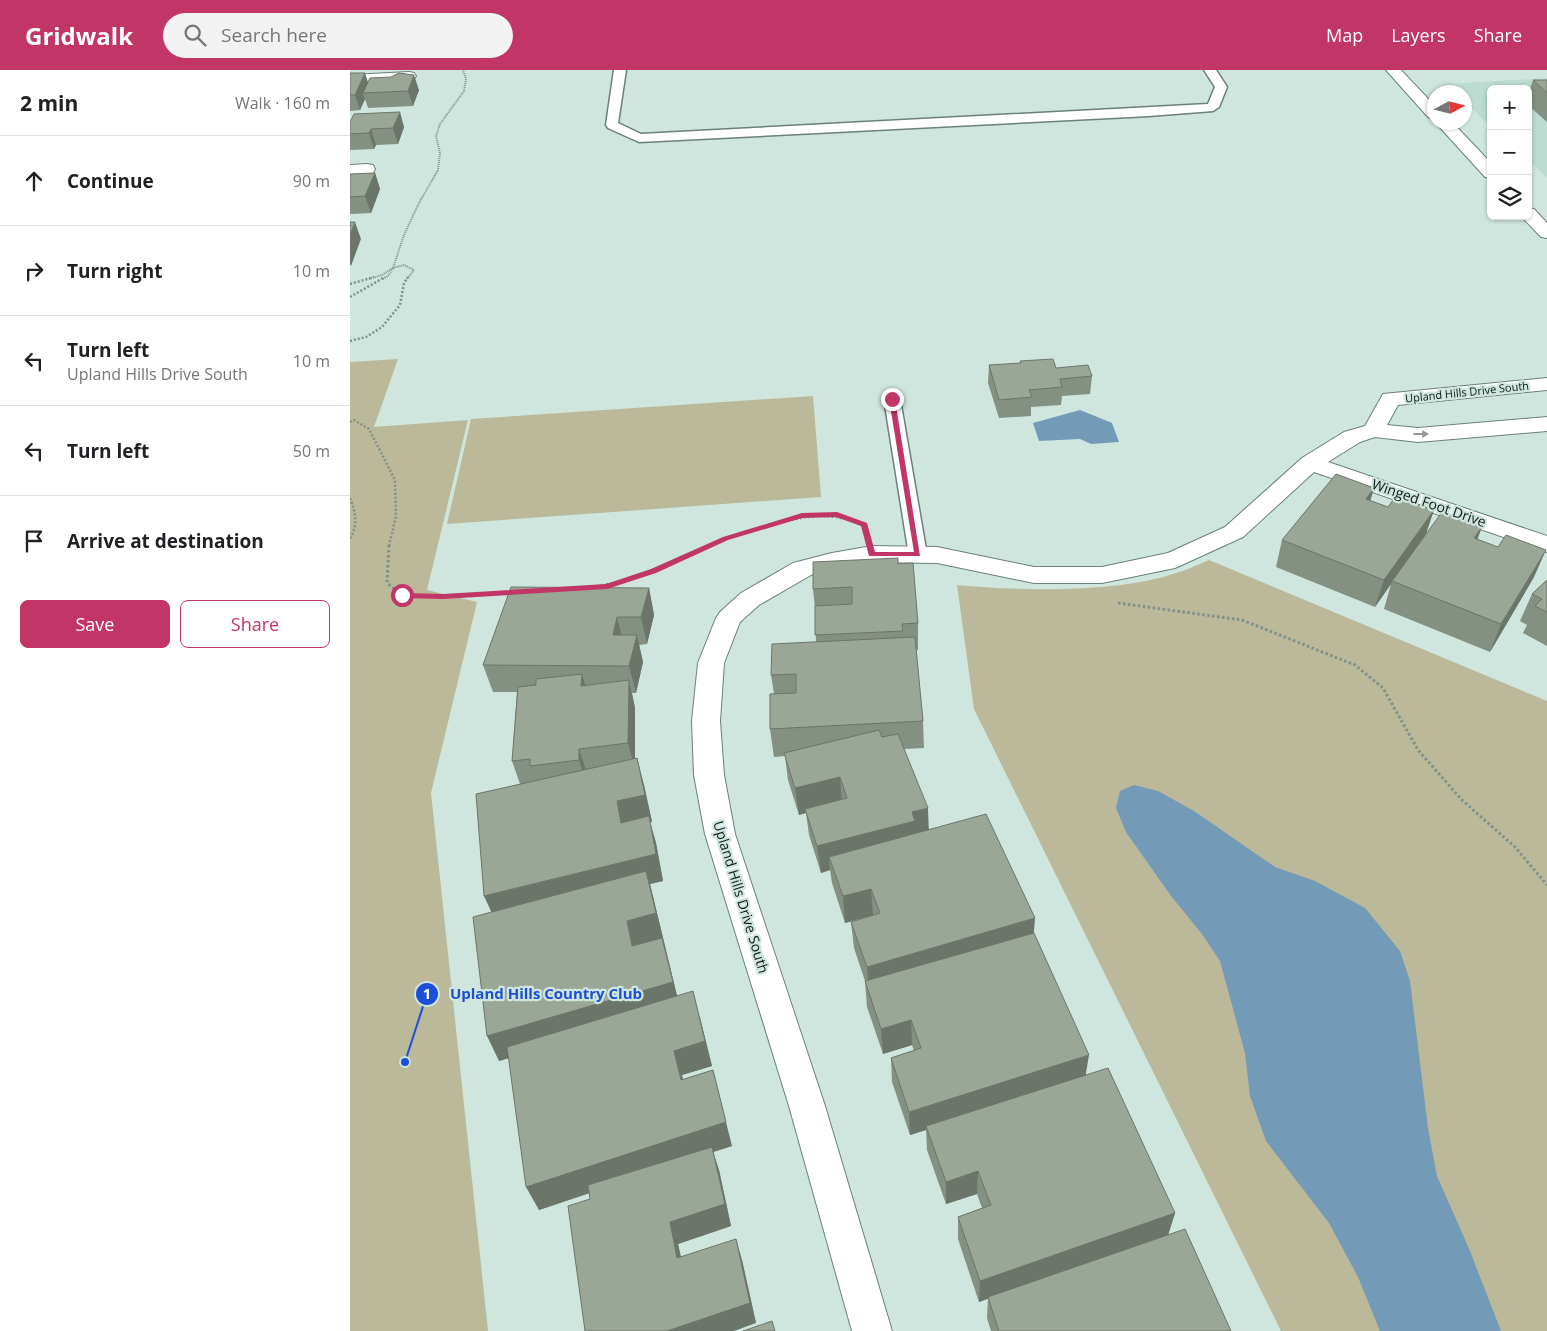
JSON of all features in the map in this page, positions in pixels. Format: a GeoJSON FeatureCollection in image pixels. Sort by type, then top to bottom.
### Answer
{"type":"FeatureCollection","features":[{"type":"Feature","properties":{"kind":"street"},"geometry":{"type":"LineString","coordinates":[[1393,70],[1427,106]]}},
{"type":"Feature","properties":{"kind":"street"},"geometry":{"type":"LineString","coordinates":[[350,79],[409,76]]}},
{"type":"Feature","properties":{"kind":"street"},"geometry":{"type":"LineString","coordinates":[[1451,130],[1487,169]]}},
{"type":"Feature","properties":{"kind":"street"},"geometry":{"type":"LineString","coordinates":[[1532,217],[1547,233]]}},
{"type":"Feature","properties":{"kind":"street","name":"Upland Hills Drive South"},"geometry":{"type":"LineString","coordinates":[[1373,430],[1391,400],[1547,384]]}},
{"type":"Feature","properties":{"kind":"street","name":"Upland Hills Drive South"},"geometry":{"type":"LineString","coordinates":[[872,1331],[807,1106],[720,834],[709,775],[706,721],[711,663],[729,618],[750,599],[802,570],[832,561],[872,554],[937,555],[1034,575],[1102,574],[1175,560],[1234,532],[1310,463],[1352,436],[1373,430],[1418,435],[1547,424]]}},
{"type":"Feature","properties":{"kind":"street","name":"Winged Foot Drive"},"geometry":{"type":"LineString","coordinates":[[1310,463],[1547,544]]}},
{"type":"Feature","properties":{"kind":"lane"},"geometry":{"type":"LineString","coordinates":[[620,70],[612,124],[639,138],[1150,112],[1213,107],[1221,87],[1210,70]]}},
{"type":"Feature","properties":{"kind":"lane"},"geometry":{"type":"LineString","coordinates":[[892,399],[918,555]]}},
{"type":"Feature","properties":{"kind":"path"},"geometry":{"type":"LineString","coordinates":[[350,297],[389,275],[404,235],[419,203],[438,170],[440,154],[436,136],[440,124],[464,91],[466,79],[463,70]]}},
{"type":"Feature","properties":{"kind":"path"},"geometry":{"type":"LineString","coordinates":[[350,284],[382,275],[392,268],[402,265],[410,266],[414,270],[404,284],[400,305],[382,327],[366,337],[350,341]]}},
{"type":"Feature","properties":{"kind":"path"},"geometry":{"type":"LineString","coordinates":[[350,422],[354,420],[369,429],[395,480],[396,516],[388,551],[388,583],[402,595],[443,596],[520,592]]}},
{"type":"Feature","properties":{"kind":"path"},"geometry":{"type":"LineString","coordinates":[[350,498],[357,514],[353,535],[350,539]]}},
{"type":"Feature","properties":{"kind":"path"},"geometry":{"type":"LineString","coordinates":[[588,588],[607,586],[644,574],[725,538],[802,516],[837,515],[864,525],[872,554]]}},
{"type":"Feature","properties":{"kind":"path"},"geometry":{"type":"LineString","coordinates":[[1114,603],[1242,620],[1355,665],[1383,688],[1418,750],[1462,800],[1515,847],[1547,885]]}},
{"type":"Feature","properties":{"kind":"shaded area"},"geometry":{"type":"Polygon","coordinates":[[[1547,78],[1547,178],[1532,163],[1532,85],[1487,85],[1487,124],[1472,108],[1472,85],[1448,84],[1547,78]]]}},
{"type":"Feature","properties":{"kind":"shaded area"},"geometry":{"type":"Polygon","coordinates":[[[398,359],[374,427],[468,420],[427,590],[477,602],[431,793],[488,1331],[350,1331],[350,362],[398,359]]]}},
{"type":"Feature","properties":{"kind":"shaded area"},"geometry":{"type":"Polygon","coordinates":[[[813,396],[821,497],[447,524],[471,419],[813,396]]]}},
{"type":"Feature","properties":{"kind":"shaded area"},"geometry":{"type":"Polygon","coordinates":[[[1209,560],[1547,701],[1547,1331],[1281,1331],[974,709],[957,585],[1066,589],[1124,585],[1182,571],[1209,560]]]}},
{"type":"Feature","properties":{"kind":"water"},"geometry":{"type":"Polygon","coordinates":[[[1080,410],[1112,423],[1119,442],[1091,444],[1080,439],[1039,441],[1033,423],[1080,410]]]}},
{"type":"Feature","properties":{"kind":"water"},"geometry":{"type":"Polygon","coordinates":[[[1134,785],[1158,791],[1194,811],[1275,867],[1315,881],[1365,908],[1400,951],[1410,981],[1428,1128],[1437,1176],[1470,1251],[1501,1331],[1380,1331],[1358,1277],[1329,1223],[1266,1141],[1250,1096],[1245,1053],[1220,961],[1126,832],[1116,808],[1120,791],[1134,785]]]}},
{"type":"Feature","properties":{"kind":"building"},"geometry":{"type":"Polygon","coordinates":[[[350,73],[365,73],[355,95],[350,95],[350,73]]]}},
{"type":"Feature","properties":{"kind":"building"},"geometry":{"type":"Polygon","coordinates":[[[399,73],[414,75],[408,91],[363,93],[370,78],[391,77],[399,73]]]}},
{"type":"Feature","properties":{"kind":"building"},"geometry":{"type":"Polygon","coordinates":[[[1533,80],[1547,80],[1547,93],[1533,80]]]}},
{"type":"Feature","properties":{"kind":"building"},"geometry":{"type":"Polygon","coordinates":[[[400,112],[393,128],[371,129],[369,133],[350,134],[350,122],[354,114],[400,112]]]}},
{"type":"Feature","properties":{"kind":"building"},"geometry":{"type":"Polygon","coordinates":[[[375,173],[365,196],[350,197],[350,174],[375,173]]]}},
{"type":"Feature","properties":{"kind":"building"},"geometry":{"type":"Polygon","coordinates":[[[350,222],[355,222],[350,235],[350,222]]]}},
{"type":"Feature","properties":{"kind":"building"},"geometry":{"type":"Polygon","coordinates":[[[1053,359],[1056,368],[1088,365],[1092,376],[1060,379],[1062,387],[1029,390],[1032,397],[999,400],[989,365],[1053,359]]]}},
{"type":"Feature","properties":{"kind":"building"},"geometry":{"type":"Polygon","coordinates":[[[1336,474],[1374,488],[1366,499],[1388,507],[1396,496],[1434,510],[1384,580],[1282,540],[1336,474]]]}},
{"type":"Feature","properties":{"kind":"building"},"geometry":{"type":"Polygon","coordinates":[[[1442,512],[1482,527],[1474,538],[1498,547],[1506,535],[1546,550],[1501,624],[1392,581],[1442,512]]]}},
{"type":"Feature","properties":{"kind":"building"},"geometry":{"type":"Polygon","coordinates":[[[898,558],[898,564],[913,563],[918,623],[902,624],[903,631],[815,635],[815,606],[852,604],[852,587],[813,589],[813,562],[898,558]]]}},
{"type":"Feature","properties":{"kind":"building"},"geometry":{"type":"Polygon","coordinates":[[[1547,580],[1547,612],[1535,606],[1542,599],[1532,594],[1547,580]]]}},
{"type":"Feature","properties":{"kind":"building"},"geometry":{"type":"Polygon","coordinates":[[[511,587],[649,588],[641,617],[617,617],[613,635],[637,635],[629,666],[483,665],[511,587]]]}},
{"type":"Feature","properties":{"kind":"building"},"geometry":{"type":"Polygon","coordinates":[[[915,637],[923,721],[770,729],[770,694],[796,693],[796,674],[771,675],[772,644],[915,637]]]}},
{"type":"Feature","properties":{"kind":"building"},"geometry":{"type":"Polygon","coordinates":[[[582,674],[581,686],[629,680],[628,743],[579,749],[579,760],[530,766],[530,759],[512,761],[518,687],[536,685],[536,679],[582,674]]]}},
{"type":"Feature","properties":{"kind":"building"},"geometry":{"type":"Polygon","coordinates":[[[879,730],[882,737],[898,734],[928,808],[912,812],[915,821],[817,846],[805,809],[847,798],[840,777],[795,788],[784,753],[879,730]]]}},
{"type":"Feature","properties":{"kind":"building"},"geometry":{"type":"Polygon","coordinates":[[[637,758],[645,795],[617,801],[621,823],[649,816],[656,854],[484,896],[476,794],[637,758]]]}},
{"type":"Feature","properties":{"kind":"building"},"geometry":{"type":"Polygon","coordinates":[[[986,814],[1035,918],[867,967],[851,922],[880,913],[871,889],[843,896],[829,857],[986,814]]]}},
{"type":"Feature","properties":{"kind":"building"},"geometry":{"type":"Polygon","coordinates":[[[646,871],[656,913],[627,921],[632,946],[662,938],[673,982],[487,1036],[473,917],[646,871]]]}},
{"type":"Feature","properties":{"kind":"building"},"geometry":{"type":"Polygon","coordinates":[[[1034,933],[1089,1055],[909,1112],[891,1058],[921,1048],[911,1020],[881,1029],[865,981],[1034,933]]]}},
{"type":"Feature","properties":{"kind":"building"},"geometry":{"type":"Polygon","coordinates":[[[693,991],[705,1041],[674,1051],[681,1080],[713,1070],[726,1122],[526,1187],[507,1047],[693,991]]]}},
{"type":"Feature","properties":{"kind":"building"},"geometry":{"type":"Polygon","coordinates":[[[1108,1068],[1175,1213],[980,1281],[958,1217],[991,1205],[978,1171],[946,1182],[926,1126],[1108,1068]]]}},
{"type":"Feature","properties":{"kind":"building"},"geometry":{"type":"Polygon","coordinates":[[[712,1147],[725,1204],[670,1222],[677,1258],[736,1239],[750,1303],[667,1331],[585,1331],[568,1206],[590,1199],[588,1185],[712,1147]]]}},
{"type":"Feature","properties":{"kind":"building"},"geometry":{"type":"Polygon","coordinates":[[[1185,1229],[1231,1331],[999,1331],[988,1297],[1185,1229]]]}},
{"type":"Feature","properties":{"kind":"building"},"geometry":{"type":"Polygon","coordinates":[[[772,1321],[775,1331],[743,1331],[772,1321]]]}},
{"type":"Feature","properties":{"kind":"place","name":"Upland Hills Country Club"},"geometry":{"type":"Point","coordinates":[405,1062]}},
{"type":"Feature","properties":{"kind":"route"},"geometry":{"type":"LineString","coordinates":[[402,595],[443,596],[607,586],[654,571],[725,538],[802,516],[837,515],[864,525],[872,554],[918,555],[892,399]]}}]}
